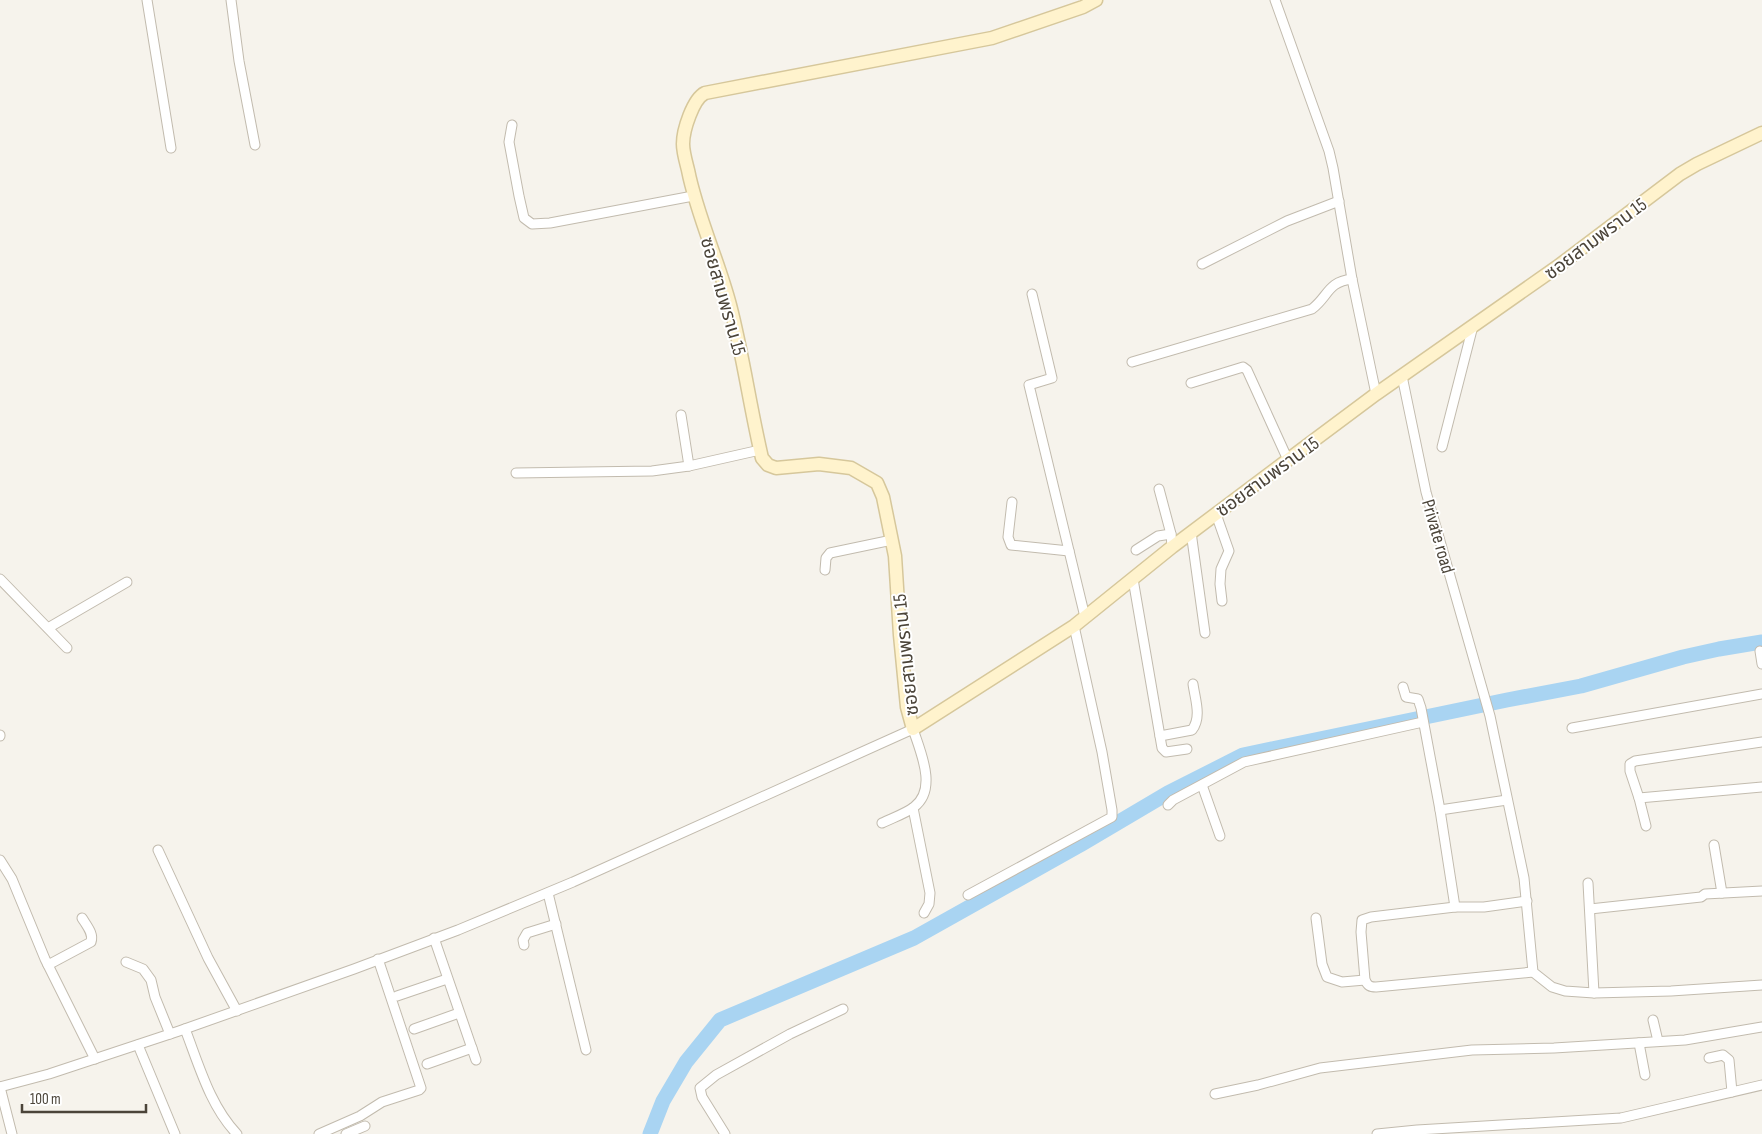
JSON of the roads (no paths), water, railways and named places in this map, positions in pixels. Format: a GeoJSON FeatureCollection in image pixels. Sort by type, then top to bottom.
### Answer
{"type":"FeatureCollection","features":[{"type":"Feature","properties":{"kind":"street"},"geometry":{"type":"LineString","coordinates":[[148,0],[171,148]]}},
{"type":"Feature","properties":{"kind":"street"},"geometry":{"type":"LineString","coordinates":[[231,0],[239,61],[255,145]]}},
{"type":"Feature","properties":{"kind":"street","name":"ซอยสามพราน 15"},"geometry":{"type":"LineString","coordinates":[[1096,0],[1083,7],[992,38],[700,96],[694,104],[683,144],[693,196],[729,303],[762,458],[768,465],[776,468],[819,464],[851,468],[877,483],[883,496],[895,556],[900,635],[908,707],[913,729],[1074,626],[1191,532],[1376,394],[1557,267],[1680,174],[1762,133]]}},
{"type":"Feature","properties":{"kind":"street"},"geometry":{"type":"LineString","coordinates":[[1275,0],[1329,151],[1352,279],[1376,394]]}},
{"type":"Feature","properties":{"kind":"street"},"geometry":{"type":"LineString","coordinates":[[512,125],[509,142],[514,169],[524,218],[532,224],[550,223],[693,196]]}},
{"type":"Feature","properties":{"kind":"street"},"geometry":{"type":"LineString","coordinates":[[1202,264],[1287,221],[1339,202]]}},
{"type":"Feature","properties":{"kind":"street"},"geometry":{"type":"LineString","coordinates":[[1132,362],[1312,310],[1320,303],[1334,284],[1352,279]]}},
{"type":"Feature","properties":{"kind":"street"},"geometry":{"type":"LineString","coordinates":[[1032,294],[1052,378],[1029,385],[1085,617]]}},
{"type":"Feature","properties":{"kind":"street"},"geometry":{"type":"LineString","coordinates":[[1442,447],[1473,326]]}},
{"type":"Feature","properties":{"kind":"street"},"geometry":{"type":"LineString","coordinates":[[1190,383],[1243,367],[1247,370],[1288,460]]}},
{"type":"Feature","properties":{"kind":"street","name":"Private road"},"geometry":{"type":"LineString","coordinates":[[1402,376],[1426,492],[1490,716],[1524,878],[1533,972]]}},
{"type":"Feature","properties":{"kind":"street"},"geometry":{"type":"LineString","coordinates":[[681,415],[689,466]]}},
{"type":"Feature","properties":{"kind":"street"},"geometry":{"type":"LineString","coordinates":[[516,473],[635,472],[689,466],[760,450]]}},
{"type":"Feature","properties":{"kind":"street"},"geometry":{"type":"LineString","coordinates":[[1159,489],[1171,534],[1172,547]]}},
{"type":"Feature","properties":{"kind":"street"},"geometry":{"type":"LineString","coordinates":[[1012,502],[1008,537],[1011,545],[1069,551]]}},
{"type":"Feature","properties":{"kind":"street"},"geometry":{"type":"LineString","coordinates":[[1216,514],[1229,551],[1221,569],[1222,601]]}},
{"type":"Feature","properties":{"kind":"street"},"geometry":{"type":"LineString","coordinates":[[1191,532],[1205,634]]}},
{"type":"Feature","properties":{"kind":"street"},"geometry":{"type":"LineString","coordinates":[[1136,550],[1158,536],[1171,534]]}},
{"type":"Feature","properties":{"kind":"street"},"geometry":{"type":"LineString","coordinates":[[825,570],[826,558],[830,553],[892,540]]}},
{"type":"Feature","properties":{"kind":"street"},"geometry":{"type":"LineString","coordinates":[[1133,578],[1162,748],[1166,752],[1187,749]]}},
{"type":"Feature","properties":{"kind":"street"},"geometry":{"type":"LineString","coordinates":[[0,579],[67,648]]}},
{"type":"Feature","properties":{"kind":"street"},"geometry":{"type":"LineString","coordinates":[[48,628],[127,582]]}},
{"type":"Feature","properties":{"kind":"street"},"geometry":{"type":"LineString","coordinates":[[968,895],[1112,817],[1102,752],[1074,626]]}},
{"type":"Feature","properties":{"kind":"street"},"geometry":{"type":"LineString","coordinates":[[1760,651],[1762,664]]}},
{"type":"Feature","properties":{"kind":"street"},"geometry":{"type":"LineString","coordinates":[[1160,736],[1192,730],[1195,726],[1197,714],[1193,684]]}},
{"type":"Feature","properties":{"kind":"street"},"geometry":{"type":"LineString","coordinates":[[1403,687],[1406,697],[1417,697],[1421,708],[1440,810],[1455,907]]}},
{"type":"Feature","properties":{"kind":"street"},"geometry":{"type":"LineString","coordinates":[[1572,728],[1762,694]]}},
{"type":"Feature","properties":{"kind":"street"},"geometry":{"type":"LineString","coordinates":[[1168,805],[1173,800],[1244,762],[1423,720]]}},
{"type":"Feature","properties":{"kind":"street"},"geometry":{"type":"LineString","coordinates":[[12,1134],[0,1087],[185,1029],[458,930],[548,893],[913,729],[923,758],[926,784],[919,803],[913,808],[882,823]]}},
{"type":"Feature","properties":{"kind":"street"},"geometry":{"type":"LineString","coordinates":[[1646,826],[1630,771],[1630,764],[1635,761],[1762,742]]}},
{"type":"Feature","properties":{"kind":"street"},"geometry":{"type":"LineString","coordinates":[[1202,785],[1220,836]]}},
{"type":"Feature","properties":{"kind":"street"},"geometry":{"type":"LineString","coordinates":[[1639,798],[1762,787]]}},
{"type":"Feature","properties":{"kind":"street"},"geometry":{"type":"LineString","coordinates":[[1440,810],[1507,800]]}},
{"type":"Feature","properties":{"kind":"street"},"geometry":{"type":"LineString","coordinates":[[913,808],[930,893],[929,904],[924,913]]}},
{"type":"Feature","properties":{"kind":"street"},"geometry":{"type":"LineString","coordinates":[[1714,845],[1722,893]]}},
{"type":"Feature","properties":{"kind":"street"},"geometry":{"type":"LineString","coordinates":[[158,850],[208,958],[237,1011]]}},
{"type":"Feature","properties":{"kind":"street"},"geometry":{"type":"LineString","coordinates":[[0,860],[12,879],[48,965],[94,1059]]}},
{"type":"Feature","properties":{"kind":"street"},"geometry":{"type":"LineString","coordinates":[[1588,883],[1594,993]]}},
{"type":"Feature","properties":{"kind":"street"},"geometry":{"type":"LineString","coordinates":[[1590,909],[1701,897],[1705,894],[1762,891]]}},
{"type":"Feature","properties":{"kind":"street"},"geometry":{"type":"LineString","coordinates":[[548,893],[586,1050]]}},
{"type":"Feature","properties":{"kind":"street"},"geometry":{"type":"LineString","coordinates":[[1527,901],[1484,907],[1455,907],[1371,916],[1362,920],[1361,932],[1365,980],[1371,987],[1533,972],[1552,987],[1559,990],[1594,993],[1671,991],[1762,985]]}},
{"type":"Feature","properties":{"kind":"street"},"geometry":{"type":"LineString","coordinates":[[48,965],[91,942],[90,931],[82,918]]}},
{"type":"Feature","properties":{"kind":"street"},"geometry":{"type":"LineString","coordinates":[[1316,918],[1322,964],[1327,978],[1342,982],[1365,980]]}},
{"type":"Feature","properties":{"kind":"street"},"geometry":{"type":"LineString","coordinates":[[524,945],[524,937],[527,933],[556,924]]}},
{"type":"Feature","properties":{"kind":"street"},"geometry":{"type":"LineString","coordinates":[[434,938],[476,1060]]}},
{"type":"Feature","properties":{"kind":"street"},"geometry":{"type":"LineString","coordinates":[[318,1134],[360,1116],[382,1102],[421,1088],[378,959]]}},
{"type":"Feature","properties":{"kind":"street"},"geometry":{"type":"LineString","coordinates":[[126,962],[143,969],[151,980],[155,997],[170,1034]]}},
{"type":"Feature","properties":{"kind":"street"},"geometry":{"type":"LineString","coordinates":[[397,996],[447,979]]}},
{"type":"Feature","properties":{"kind":"street"},"geometry":{"type":"LineString","coordinates":[[725,1134],[702,1097],[700,1088],[716,1075],[782,1038],[843,1009]]}},
{"type":"Feature","properties":{"kind":"street"},"geometry":{"type":"LineString","coordinates":[[414,1029],[459,1013]]}},
{"type":"Feature","properties":{"kind":"street"},"geometry":{"type":"LineString","coordinates":[[1653,1020],[1658,1041]]}},
{"type":"Feature","properties":{"kind":"street"},"geometry":{"type":"LineString","coordinates":[[1215,1094],[1258,1085],[1320,1068],[1472,1050],[1685,1040],[1762,1027]]}},
{"type":"Feature","properties":{"kind":"street"},"geometry":{"type":"LineString","coordinates":[[185,1029],[224,1121],[237,1134]]}},
{"type":"Feature","properties":{"kind":"street"},"geometry":{"type":"LineString","coordinates":[[1639,1043],[1645,1075]]}},
{"type":"Feature","properties":{"kind":"street"},"geometry":{"type":"LineString","coordinates":[[138,1045],[174,1134]]}},
{"type":"Feature","properties":{"kind":"street"},"geometry":{"type":"LineString","coordinates":[[428,1064],[472,1048]]}},
{"type":"Feature","properties":{"kind":"street"},"geometry":{"type":"LineString","coordinates":[[1709,1058],[1722,1055],[1729,1060],[1732,1092]]}},
{"type":"Feature","properties":{"kind":"street"},"geometry":{"type":"LineString","coordinates":[[1377,1134],[1621,1118],[1762,1085]]}},
{"type":"Feature","properties":{"kind":"street"},"geometry":{"type":"LineString","coordinates":[[346,1134],[367,1130],[360,1116]]}},
{"type":"Feature","properties":{"kind":"waterway"},"geometry":{"type":"LineString","coordinates":[[650,1134],[663,1101],[686,1062],[720,1020],[914,938],[1080,845],[1168,793],[1243,755],[1581,686],[1683,657],[1762,642]]}}]}
